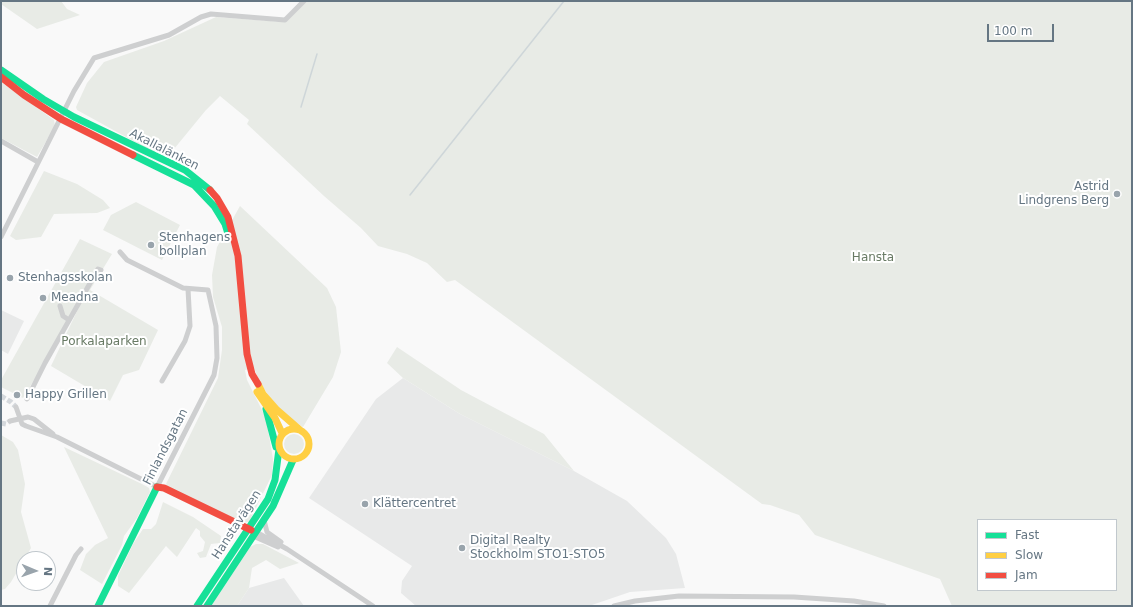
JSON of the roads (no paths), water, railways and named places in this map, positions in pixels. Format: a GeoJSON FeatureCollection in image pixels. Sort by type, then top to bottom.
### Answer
{"type":"FeatureCollection","features":[{"type":"Feature","properties":{"kind":"main road","name":"Akallalänken"},"geometry":{"type":"LineString","coordinates":[[1,70],[64,112],[185,170],[203,183],[217,198],[228,217],[238,256],[247,354],[252,374],[263,394],[277,410],[300,430]]}},
{"type":"Feature","properties":{"kind":"main road","name":"Akallalänken"},"geometry":{"type":"LineString","coordinates":[[1,77],[24,96],[61,119],[184,179],[201,191],[214,206],[225,224],[230,239],[244,360],[250,379],[265,406],[275,418],[282,433]]}},
{"type":"Feature","properties":{"kind":"main road"},"geometry":{"type":"LineString","coordinates":[[265,406],[272,428],[278,459]]}},
{"type":"Feature","properties":{"kind":"main road"},"geometry":{"type":"LineString","coordinates":[[291,429],[300,430],[306,435],[309,446],[305,454],[293,460],[284,457],[279,449],[278,441],[282,433],[291,429]]}},
{"type":"Feature","properties":{"kind":"main road","name":"Hanstavägen"},"geometry":{"type":"LineString","coordinates":[[197,606],[247,531],[272,490],[279,449]]}},
{"type":"Feature","properties":{"kind":"main road","name":"Hanstavägen"},"geometry":{"type":"LineString","coordinates":[[207,606],[279,496],[289,466],[293,460]]}},
{"type":"Feature","properties":{"kind":"main road"},"geometry":{"type":"LineString","coordinates":[[157,487],[164,492],[255,534]]}},
{"type":"Feature","properties":{"kind":"main road","name":"Finlandsgatan"},"geometry":{"type":"LineString","coordinates":[[98,606],[157,487]]}},
{"type":"Feature","properties":{"kind":"street"},"geometry":{"type":"LineString","coordinates":[[1,237],[90,61],[98,55],[169,35],[201,17],[211,14],[285,20],[304,1]]}},
{"type":"Feature","properties":{"kind":"street"},"geometry":{"type":"LineString","coordinates":[[1,141],[38,162]]}},
{"type":"Feature","properties":{"kind":"street"},"geometry":{"type":"LineString","coordinates":[[120,252],[126,260],[188,289],[190,326],[185,341],[162,381]]}},
{"type":"Feature","properties":{"kind":"street"},"geometry":{"type":"LineString","coordinates":[[27,399],[98,269],[101,270]]}},
{"type":"Feature","properties":{"kind":"street","name":"Finlandsgatan"},"geometry":{"type":"LineString","coordinates":[[157,487],[214,375],[217,358],[218,339],[208,290],[188,289]]}},
{"type":"Feature","properties":{"kind":"street"},"geometry":{"type":"LineString","coordinates":[[60,306],[63,316],[69,320]]}},
{"type":"Feature","properties":{"kind":"street"},"geometry":{"type":"LineString","coordinates":[[16,407],[20,419],[26,426],[57,437],[157,487]]}},
{"type":"Feature","properties":{"kind":"street"},"geometry":{"type":"LineString","coordinates":[[10,421],[28,417],[34,419],[57,437]]}},
{"type":"Feature","properties":{"kind":"street"},"geometry":{"type":"LineString","coordinates":[[264,520],[267,532],[282,543],[287,549]]}},
{"type":"Feature","properties":{"kind":"street"},"geometry":{"type":"LineString","coordinates":[[255,534],[287,549],[372,606]]}},
{"type":"Feature","properties":{"kind":"street"},"geometry":{"type":"LineString","coordinates":[[255,534],[295,555]]}},
{"type":"Feature","properties":{"kind":"street"},"geometry":{"type":"LineString","coordinates":[[50,606],[76,555],[81,549]]}},
{"type":"Feature","properties":{"kind":"street"},"geometry":{"type":"LineString","coordinates":[[614,606],[679,596],[794,597],[854,601],[884,606]]}},
{"type":"Feature","properties":{"kind":"waterway"},"geometry":{"type":"LineString","coordinates":[[410,195],[564,1]]}},
{"type":"Feature","properties":{"kind":"waterway"},"geometry":{"type":"LineString","coordinates":[[301,107],[317,54]]}},
{"type":"Feature","properties":{"kind":"tunnel"},"geometry":{"type":"LineString","coordinates":[[1,396],[16,407]]}},
{"type":"Feature","properties":{"kind":"tunnel"},"geometry":{"type":"LineString","coordinates":[[1,423],[6,424],[10,421]]}},
{"type":"Feature","properties":{"kind":"place","name":"Astrid Lindgrens Berg"},"geometry":{"type":"Point","coordinates":[1117,194]}},
{"type":"Feature","properties":{"kind":"place","name":"Stenhagens bollplan"},"geometry":{"type":"Point","coordinates":[151,245]}},
{"type":"Feature","properties":{"kind":"place","name":"Stenhagsskolan"},"geometry":{"type":"Point","coordinates":[10,278]}},
{"type":"Feature","properties":{"kind":"place","name":"Meadna"},"geometry":{"type":"Point","coordinates":[43,298]}},
{"type":"Feature","properties":{"kind":"place","name":"Happy Grillen"},"geometry":{"type":"Point","coordinates":[17,395]}},
{"type":"Feature","properties":{"kind":"place","name":"Klättercentret"},"geometry":{"type":"Point","coordinates":[365,504]}},
{"type":"Feature","properties":{"kind":"place","name":"Digital Realty Stockholm STO1-STO5"},"geometry":{"type":"Point","coordinates":[462,548]}},
{"type":"Feature","properties":{"kind":"park label","name":"Hansta"},"geometry":{"type":"Point","coordinates":[873,258]}},
{"type":"Feature","properties":{"kind":"park label","name":"Porkalaparken"},"geometry":{"type":"Point","coordinates":[104,342]}}]}
